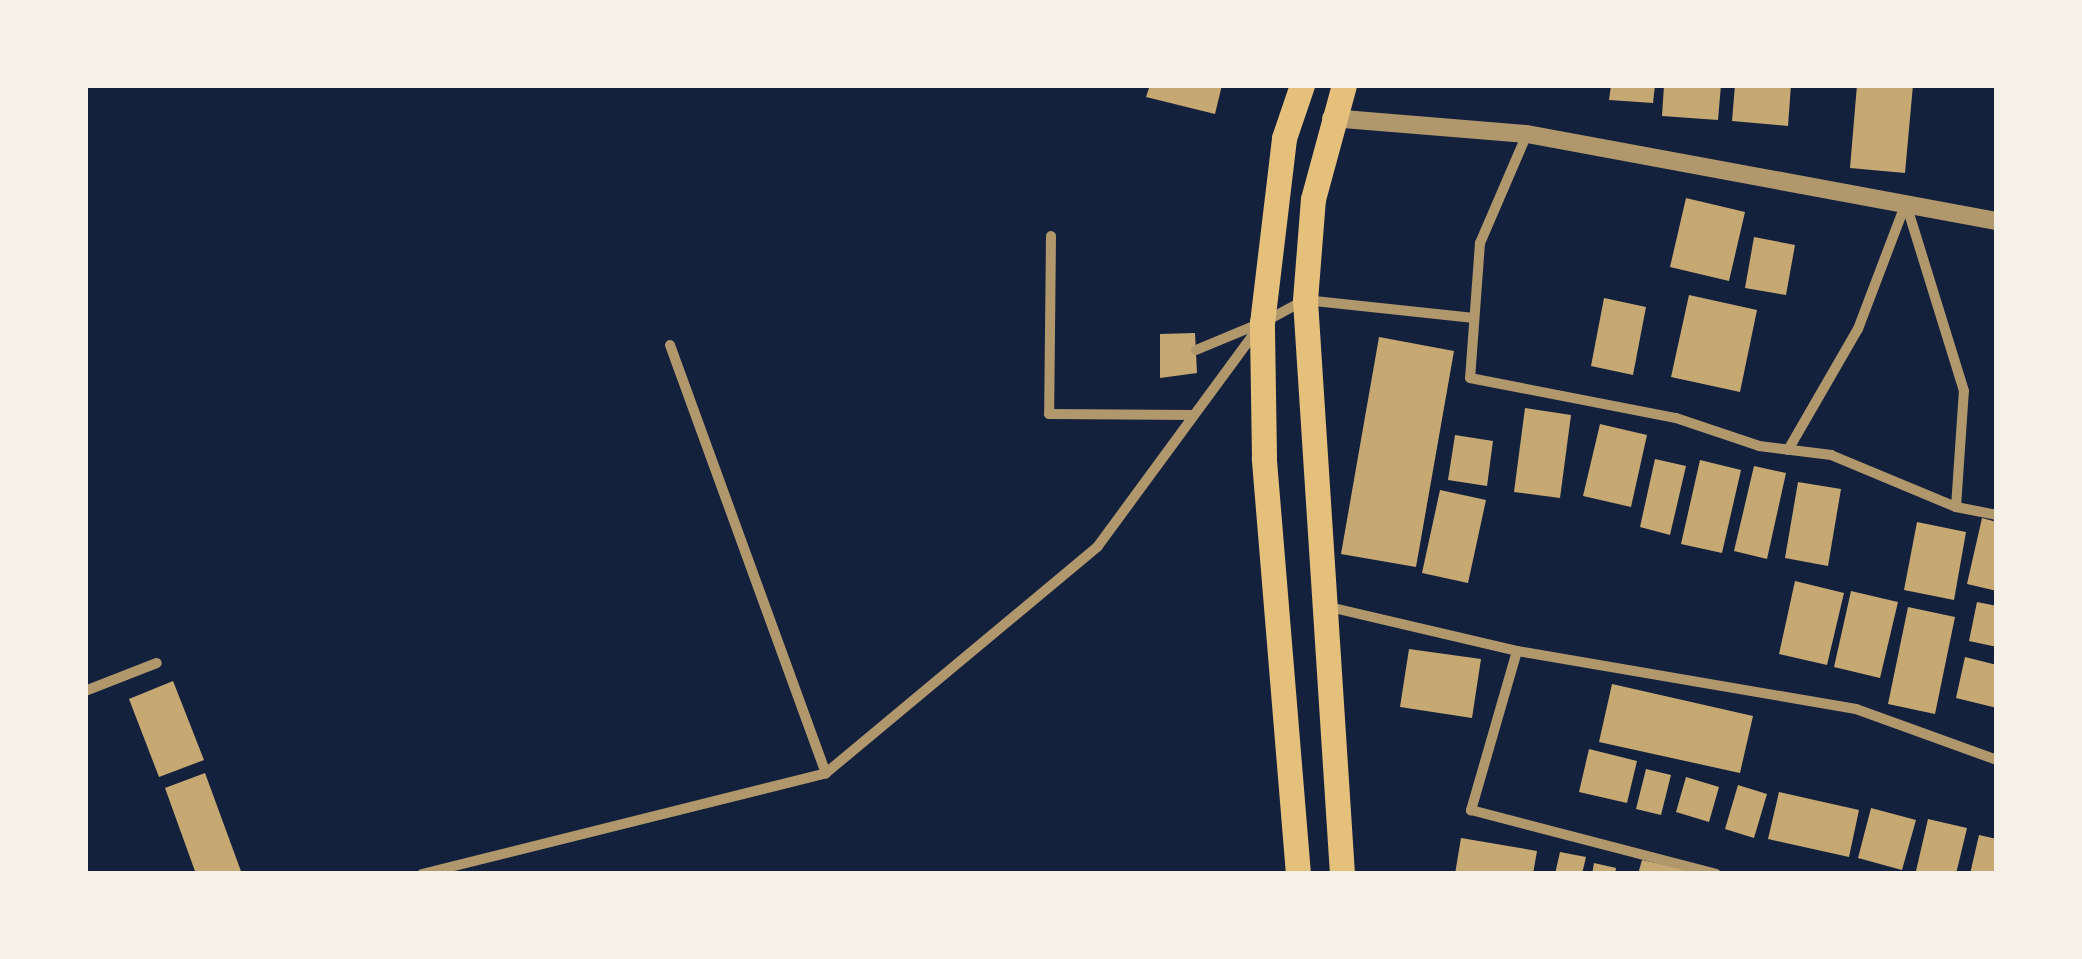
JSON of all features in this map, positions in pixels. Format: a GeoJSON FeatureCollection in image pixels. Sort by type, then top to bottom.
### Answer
{"type":"FeatureCollection","features":[{"type":"Feature","properties":{"kind":"main road"},"geometry":{"type":"LineString","coordinates":[[1298,874],[1264,458],[1262,323],[1284,138],[1302,85]]}},
{"type":"Feature","properties":{"kind":"main road"},"geometry":{"type":"LineString","coordinates":[[1342,874],[1320,604],[1305,300],[1313,199],[1344,85]]}},
{"type":"Feature","properties":{"kind":"street"},"geometry":{"type":"LineString","coordinates":[[1332,118],[1527,134],[1997,221]]}},
{"type":"Feature","properties":{"kind":"street"},"geometry":{"type":"LineString","coordinates":[[1527,134],[1480,243],[1470,378],[1676,418],[1788,450],[1831,455],[1956,507],[1997,515]]}},
{"type":"Feature","properties":{"kind":"street"},"geometry":{"type":"LineString","coordinates":[[1788,450],[1858,329],[1906,204]]}},
{"type":"Feature","properties":{"kind":"street"},"geometry":{"type":"LineString","coordinates":[[1906,204],[1964,391],[1956,507]]}},
{"type":"Feature","properties":{"kind":"street"},"geometry":{"type":"LineString","coordinates":[[1050,236],[1050,414],[1194,415]]}},
{"type":"Feature","properties":{"kind":"street"},"geometry":{"type":"LineString","coordinates":[[1196,350],[1305,300],[1474,318]]}},
{"type":"Feature","properties":{"kind":"street"},"geometry":{"type":"LineString","coordinates":[[422,874],[826,773],[1098,546],[1262,323]]}},
{"type":"Feature","properties":{"kind":"street"},"geometry":{"type":"LineString","coordinates":[[670,346],[826,773]]}},
{"type":"Feature","properties":{"kind":"street"},"geometry":{"type":"LineString","coordinates":[[1320,604],[1518,651],[1856,709],[1997,760]]}},
{"type":"Feature","properties":{"kind":"street"},"geometry":{"type":"LineString","coordinates":[[1518,651],[1471,810],[1716,874]]}},
{"type":"Feature","properties":{"kind":"street"},"geometry":{"type":"LineString","coordinates":[[85,691],[157,663]]}},
{"type":"Feature","properties":{"kind":"building"},"geometry":{"type":"Polygon","coordinates":[[[1150,85],[1222,85],[1215,114],[1146,97],[1150,85]]]}},
{"type":"Feature","properties":{"kind":"building"},"geometry":{"type":"Polygon","coordinates":[[[1611,85],[1655,85],[1653,103],[1609,100],[1611,85]]]}},
{"type":"Feature","properties":{"kind":"building"},"geometry":{"type":"Polygon","coordinates":[[[1664,85],[1721,85],[1718,120],[1662,116],[1664,85]]]}},
{"type":"Feature","properties":{"kind":"building"},"geometry":{"type":"Polygon","coordinates":[[[1735,85],[1791,85],[1788,126],[1732,121],[1735,85]]]}},
{"type":"Feature","properties":{"kind":"building"},"geometry":{"type":"Polygon","coordinates":[[[1857,85],[1913,85],[1905,173],[1850,168],[1857,85]]]}},
{"type":"Feature","properties":{"kind":"building"},"geometry":{"type":"Polygon","coordinates":[[[1686,198],[1745,212],[1729,281],[1670,267],[1686,198]]]}},
{"type":"Feature","properties":{"kind":"building"},"geometry":{"type":"Polygon","coordinates":[[[1754,237],[1795,245],[1786,295],[1745,288],[1754,237]]]}},
{"type":"Feature","properties":{"kind":"building"},"geometry":{"type":"Polygon","coordinates":[[[1689,295],[1757,310],[1740,392],[1671,377],[1689,295]]]}},
{"type":"Feature","properties":{"kind":"building"},"geometry":{"type":"Polygon","coordinates":[[[1604,298],[1646,307],[1633,375],[1591,366],[1604,298]]]}},
{"type":"Feature","properties":{"kind":"building"},"geometry":{"type":"Polygon","coordinates":[[[1195,333],[1197,373],[1160,378],[1160,334],[1195,333]]]}},
{"type":"Feature","properties":{"kind":"building"},"geometry":{"type":"Polygon","coordinates":[[[1379,337],[1454,351],[1416,567],[1341,554],[1379,337]]]}},
{"type":"Feature","properties":{"kind":"building"},"geometry":{"type":"Polygon","coordinates":[[[1525,408],[1571,415],[1560,498],[1514,492],[1525,408]]]}},
{"type":"Feature","properties":{"kind":"building"},"geometry":{"type":"Polygon","coordinates":[[[1600,424],[1647,435],[1631,507],[1583,496],[1600,424]]]}},
{"type":"Feature","properties":{"kind":"building"},"geometry":{"type":"Polygon","coordinates":[[[1455,435],[1493,441],[1487,486],[1448,480],[1455,435]]]}},
{"type":"Feature","properties":{"kind":"building"},"geometry":{"type":"Polygon","coordinates":[[[1655,459],[1686,466],[1670,535],[1640,527],[1655,459]]]}},
{"type":"Feature","properties":{"kind":"building"},"geometry":{"type":"Polygon","coordinates":[[[1700,460],[1741,470],[1722,553],[1681,544],[1700,460]]]}},
{"type":"Feature","properties":{"kind":"building"},"geometry":{"type":"Polygon","coordinates":[[[1754,466],[1786,473],[1767,559],[1734,551],[1754,466]]]}},
{"type":"Feature","properties":{"kind":"building"},"geometry":{"type":"Polygon","coordinates":[[[1798,482],[1841,489],[1828,566],[1785,558],[1798,482]]]}},
{"type":"Feature","properties":{"kind":"building"},"geometry":{"type":"Polygon","coordinates":[[[1440,490],[1486,500],[1468,583],[1422,573],[1440,490]]]}},
{"type":"Feature","properties":{"kind":"building"},"geometry":{"type":"Polygon","coordinates":[[[1982,518],[1997,522],[1997,591],[1967,584],[1982,518]]]}},
{"type":"Feature","properties":{"kind":"building"},"geometry":{"type":"Polygon","coordinates":[[[1917,522],[1966,532],[1954,600],[1904,590],[1917,522]]]}},
{"type":"Feature","properties":{"kind":"building"},"geometry":{"type":"Polygon","coordinates":[[[1795,581],[1844,593],[1827,665],[1779,654],[1795,581]]]}},
{"type":"Feature","properties":{"kind":"building"},"geometry":{"type":"Polygon","coordinates":[[[1851,591],[1898,602],[1880,678],[1834,667],[1851,591]]]}},
{"type":"Feature","properties":{"kind":"building"},"geometry":{"type":"Polygon","coordinates":[[[1977,602],[1997,606],[1997,647],[1969,641],[1977,602]]]}},
{"type":"Feature","properties":{"kind":"building"},"geometry":{"type":"Polygon","coordinates":[[[1908,607],[1955,617],[1935,714],[1888,704],[1908,607]]]}},
{"type":"Feature","properties":{"kind":"building"},"geometry":{"type":"Polygon","coordinates":[[[1409,649],[1481,659],[1472,718],[1400,707],[1409,649]]]}},
{"type":"Feature","properties":{"kind":"building"},"geometry":{"type":"Polygon","coordinates":[[[1965,657],[1997,665],[1997,708],[1956,698],[1965,657]]]}},
{"type":"Feature","properties":{"kind":"building"},"geometry":{"type":"Polygon","coordinates":[[[173,681],[204,760],[159,777],[129,699],[173,681]]]}},
{"type":"Feature","properties":{"kind":"building"},"geometry":{"type":"Polygon","coordinates":[[[1612,684],[1753,716],[1740,773],[1599,742],[1612,684]]]}},
{"type":"Feature","properties":{"kind":"building"},"geometry":{"type":"Polygon","coordinates":[[[1589,749],[1637,761],[1627,803],[1579,792],[1589,749]]]}},
{"type":"Feature","properties":{"kind":"building"},"geometry":{"type":"Polygon","coordinates":[[[1646,769],[1671,775],[1661,815],[1636,809],[1646,769]]]}},
{"type":"Feature","properties":{"kind":"building"},"geometry":{"type":"Polygon","coordinates":[[[205,773],[242,874],[196,874],[165,788],[205,773]]]}},
{"type":"Feature","properties":{"kind":"building"},"geometry":{"type":"Polygon","coordinates":[[[1686,777],[1719,787],[1709,822],[1676,812],[1686,777]]]}},
{"type":"Feature","properties":{"kind":"building"},"geometry":{"type":"Polygon","coordinates":[[[1738,785],[1767,794],[1754,838],[1725,829],[1738,785]]]}},
{"type":"Feature","properties":{"kind":"building"},"geometry":{"type":"Polygon","coordinates":[[[1779,792],[1859,810],[1849,857],[1768,839],[1779,792]]]}},
{"type":"Feature","properties":{"kind":"building"},"geometry":{"type":"Polygon","coordinates":[[[1871,808],[1916,820],[1902,870],[1858,858],[1871,808]]]}},
{"type":"Feature","properties":{"kind":"building"},"geometry":{"type":"Polygon","coordinates":[[[1928,819],[1967,828],[1956,874],[1916,871],[1928,819]]]}},
{"type":"Feature","properties":{"kind":"building"},"geometry":{"type":"Polygon","coordinates":[[[1979,835],[1997,839],[1997,874],[1970,874],[1979,835]]]}},
{"type":"Feature","properties":{"kind":"building"},"geometry":{"type":"Polygon","coordinates":[[[1461,838],[1537,851],[1533,874],[1455,874],[1461,838]]]}},
{"type":"Feature","properties":{"kind":"building"},"geometry":{"type":"Polygon","coordinates":[[[1560,852],[1586,857],[1582,874],[1555,874],[1560,852]]]}},
{"type":"Feature","properties":{"kind":"building"},"geometry":{"type":"Polygon","coordinates":[[[1642,860],[1697,872],[1697,874],[1638,874],[1642,860]]]}},
{"type":"Feature","properties":{"kind":"building"},"geometry":{"type":"Polygon","coordinates":[[[1594,863],[1616,868],[1615,874],[1592,874],[1594,863]]]}}]}
